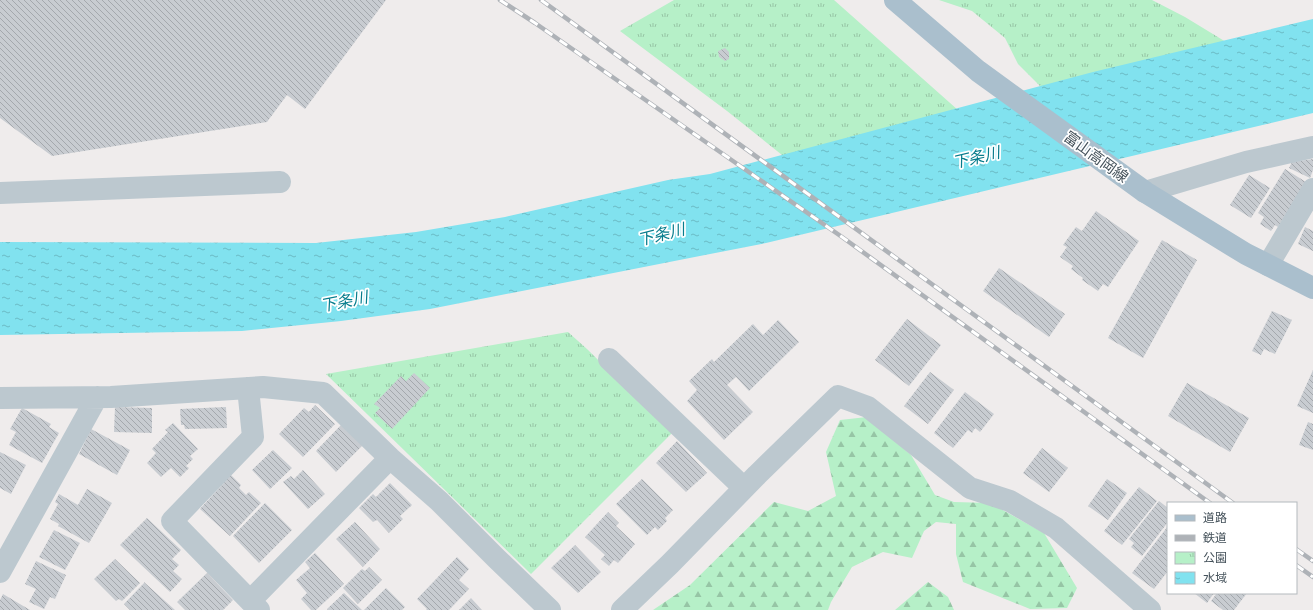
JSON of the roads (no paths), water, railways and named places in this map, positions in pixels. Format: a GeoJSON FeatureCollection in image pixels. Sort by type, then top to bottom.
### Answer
{"type":"FeatureCollection","features":[{"type":"Feature","properties":{"kind":"main road","name":"富山高岡線"},"geometry":{"type":"LineString","coordinates":[[895,0],[978,71],[1145,192],[1246,254],[1313,288]]}},
{"type":"Feature","properties":{"kind":"street"},"geometry":{"type":"LineString","coordinates":[[1145,192],[1246,162],[1313,147]]}},
{"type":"Feature","properties":{"kind":"street"},"geometry":{"type":"LineString","coordinates":[[0,193],[280,182]]}},
{"type":"Feature","properties":{"kind":"street"},"geometry":{"type":"LineString","coordinates":[[1268,265],[1313,189]]}},
{"type":"Feature","properties":{"kind":"street"},"geometry":{"type":"LineString","coordinates":[[609,359],[744,488]]}},
{"type":"Feature","properties":{"kind":"street"},"geometry":{"type":"LineString","coordinates":[[0,398],[97,397],[263,387],[323,392],[390,458],[439,501],[550,610]]}},
{"type":"Feature","properties":{"kind":"street"},"geometry":{"type":"LineString","coordinates":[[248,388],[253,437],[172,521],[254,605],[390,458]]}},
{"type":"Feature","properties":{"kind":"street"},"geometry":{"type":"LineString","coordinates":[[622,610],[838,396],[868,407],[970,488],[1010,501],[1056,528],[1150,610]]}},
{"type":"Feature","properties":{"kind":"street"},"geometry":{"type":"LineString","coordinates":[[0,572],[97,397]]}},
{"type":"Feature","properties":{"kind":"water","name":"下条川"},"geometry":{"type":"Polygon","coordinates":[[[1313,19],[1313,113],[766,243],[430,309],[341,321],[242,331],[0,335],[0,242],[316,243],[416,232],[505,217],[668,180],[710,174],[1093,72],[1313,19]]]}},
{"type":"Feature","properties":{"kind":"railway"},"geometry":{"type":"LineString","coordinates":[[500,0],[842,237],[1209,502]]}},
{"type":"Feature","properties":{"kind":"railway"},"geometry":{"type":"LineString","coordinates":[[541,0],[1232,502]]}},
{"type":"Feature","properties":{"kind":"railway"},"geometry":{"type":"LineString","coordinates":[[1297,550],[1313,561]]}},
{"type":"Feature","properties":{"kind":"railway"},"geometry":{"type":"LineString","coordinates":[[1297,566],[1313,577]]}}]}
